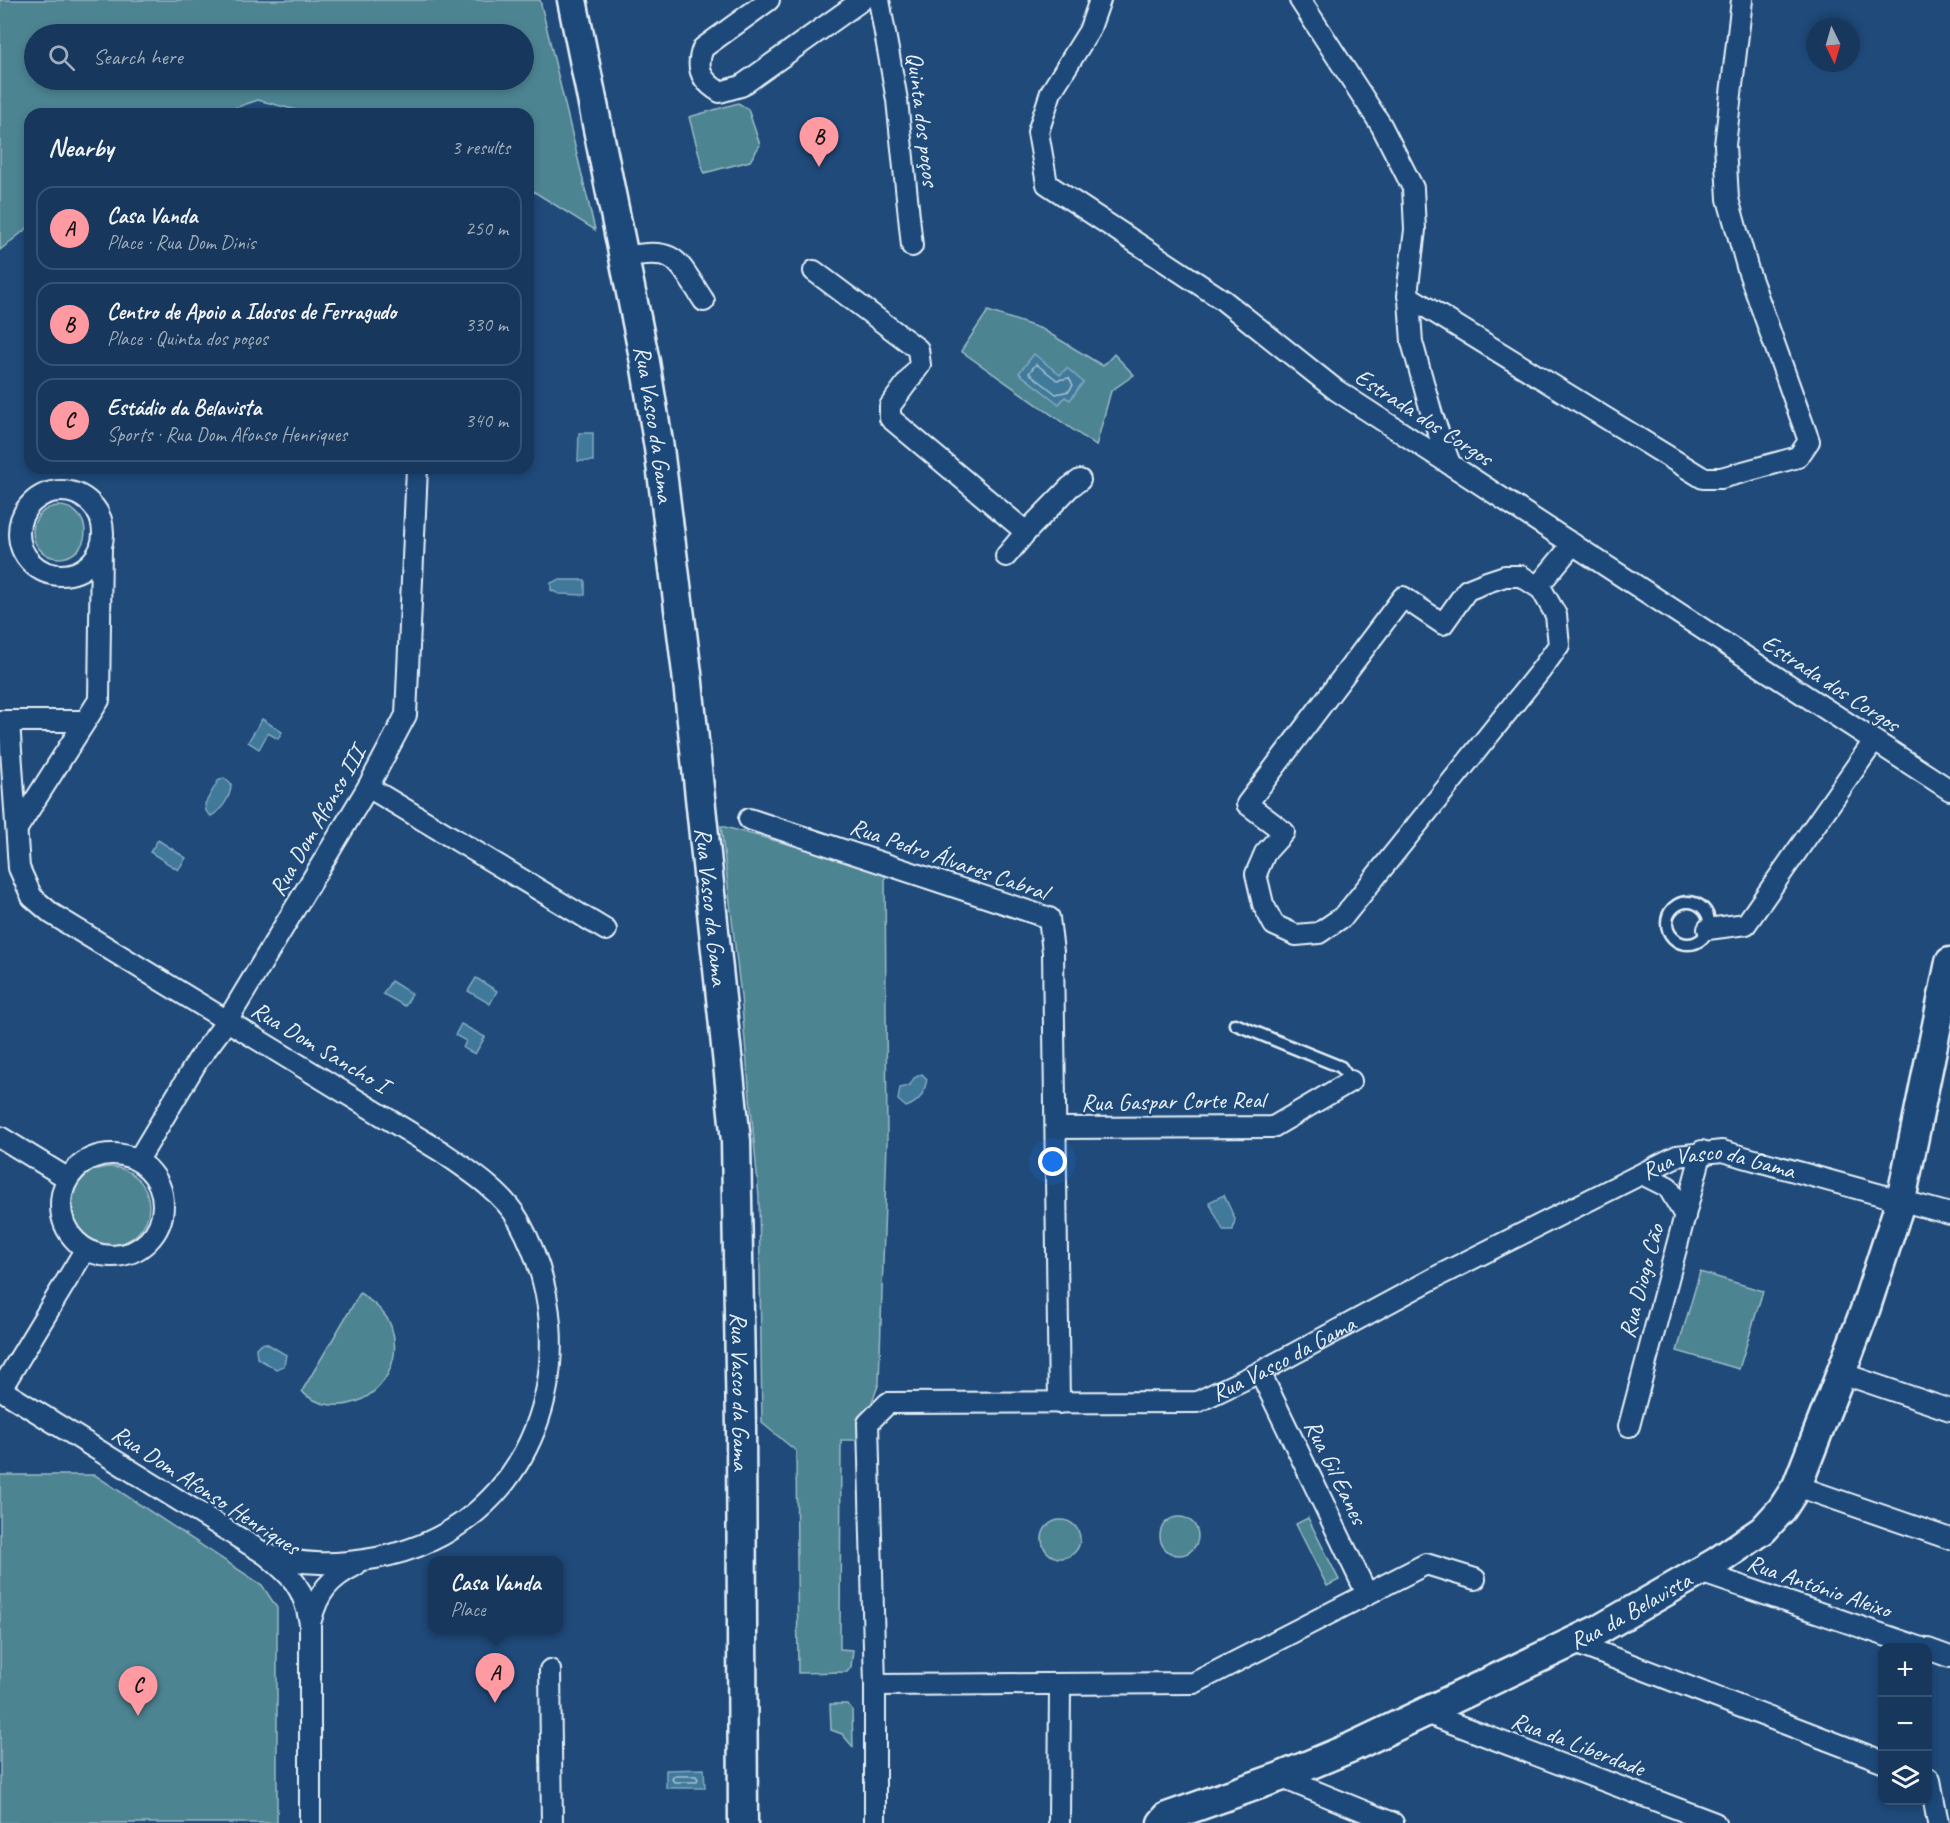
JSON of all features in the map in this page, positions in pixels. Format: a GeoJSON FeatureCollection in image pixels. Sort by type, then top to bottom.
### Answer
{"type":"FeatureCollection","features":[{"type":"Feature","properties":{"kind":"street","name":"Rua Vasco da Gama"},"geometry":{"type":"LineString","coordinates":[[572,0],[645,362],[673,548],[736,1141],[741,1380],[743,1823]]}},
{"type":"Feature","properties":{"kind":"street"},"geometry":{"type":"LineString","coordinates":[[769,0],[703,48],[699,60],[701,76],[708,86],[720,92],[729,92],[741,86],[862,0]]}},
{"type":"Feature","properties":{"kind":"street","name":"Quinta dos poços"},"geometry":{"type":"LineString","coordinates":[[879,0],[897,100],[912,246]]}},
{"type":"Feature","properties":{"kind":"street","name":"Estrada dos Corgos"},"geometry":{"type":"LineString","coordinates":[[1100,0],[1089,31],[1051,92],[1038,132],[1047,184],[1223,300],[1336,390],[1950,790]]}},
{"type":"Feature","properties":{"kind":"street"},"geometry":{"type":"LineString","coordinates":[[1408,296],[1702,478],[1721,478],[1798,457],[1809,441],[1748,270],[1728,199],[1725,145],[1742,0]]}},
{"type":"Feature","properties":{"kind":"street"},"geometry":{"type":"LineString","coordinates":[[1302,1],[1381,125],[1413,188],[1415,230],[1408,296],[1412,342],[1432,415],[1450,464]]}},
{"type":"Feature","properties":{"kind":"street"},"geometry":{"type":"LineString","coordinates":[[624,257],[654,251],[676,260],[704,301]]}},
{"type":"Feature","properties":{"kind":"street"},"geometry":{"type":"LineString","coordinates":[[814,271],[918,349],[920,365],[890,406],[890,418],[1026,532]]}},
{"type":"Feature","properties":{"kind":"street","name":"Rua Dom Afonso III"},"geometry":{"type":"LineString","coordinates":[[138,1160],[198,1060],[227,1021],[368,787],[406,715],[417,474]]}},
{"type":"Feature","properties":{"kind":"street"},"geometry":{"type":"LineString","coordinates":[[1006,556],[1026,532],[1070,487],[1080,480]]}},
{"type":"Feature","properties":{"kind":"street"},"geometry":{"type":"LineString","coordinates":[[18,826],[99,700],[99,603],[101,546],[104,532],[100,514],[91,502],[75,492],[52,490],[38,496],[27,506],[20,519],[18,531],[20,546],[31,563],[43,572],[58,575],[72,574],[90,580],[99,603]]}},
{"type":"Feature","properties":{"kind":"street"},"geometry":{"type":"LineString","coordinates":[[1541,589],[1521,576],[1505,576],[1487,582],[1467,590],[1443,624],[1403,597],[1247,804],[1284,832],[1265,853],[1256,874],[1263,904],[1274,925],[1296,935],[1318,933],[1344,916],[1541,670],[1559,645],[1556,615],[1539,585],[1572,544]]}},
{"type":"Feature","properties":{"kind":"street"},"geometry":{"type":"LineString","coordinates":[[72,574],[89,565],[101,546]]}},
{"type":"Feature","properties":{"kind":"street"},"geometry":{"type":"LineString","coordinates":[[5,721],[85,721]]}},
{"type":"Feature","properties":{"kind":"street","name":"Rua Dom Sancho I"},"geometry":{"type":"LineString","coordinates":[[5,721],[18,826],[19,868],[32,897],[52,914],[442,1152],[484,1181],[518,1220],[538,1267],[550,1311],[552,1363],[540,1418],[520,1457],[495,1495],[468,1520],[438,1539],[404,1553],[368,1560]]}},
{"type":"Feature","properties":{"kind":"street"},"geometry":{"type":"LineString","coordinates":[[1708,929],[1746,924],[1874,741]]}},
{"type":"Feature","properties":{"kind":"street"},"geometry":{"type":"LineString","coordinates":[[368,787],[606,930]]}},
{"type":"Feature","properties":{"kind":"street","name":"Rua Pedro Álvares Cabral"},"geometry":{"type":"LineString","coordinates":[[749,819],[1048,918],[1053,952],[1059,1403]]}},
{"type":"Feature","properties":{"kind":"street","name":"Rua da Belavista"},"geometry":{"type":"LineString","coordinates":[[1160,1821],[1280,1777],[1352,1747],[1572,1642],[1700,1572],[1763,1530],[1782,1509],[1797,1486],[1865,1310],[1900,1200],[1950,962]]}},
{"type":"Feature","properties":{"kind":"street","name":"Rua Gaspar Corte Real"},"geometry":{"type":"LineString","coordinates":[[1056,1128],[1273,1127],[1351,1081]]}},
{"type":"Feature","properties":{"kind":"street"},"geometry":{"type":"LineString","coordinates":[[0,1137],[67,1178]]}},
{"type":"Feature","properties":{"kind":"street","name":"Rua Vasco da Gama"},"geometry":{"type":"LineString","coordinates":[[875,1823],[875,1685],[868,1423],[888,1403],[1197,1402],[1260,1372],[1438,1276],[1644,1175],[1677,1156],[1702,1151],[1722,1151],[1950,1214]]}},
{"type":"Feature","properties":{"kind":"street","name":"Rua Diogo Cão"},"geometry":{"type":"LineString","coordinates":[[1629,1426],[1702,1151]]}},
{"type":"Feature","properties":{"kind":"street"},"geometry":{"type":"LineString","coordinates":[[106,1153],[124,1155],[138,1160],[150,1170],[159,1184],[164,1202],[162,1220],[150,1240],[135,1251],[123,1256],[104,1256],[85,1250],[76,1243],[65,1227],[60,1209],[62,1189],[67,1178],[90,1158],[106,1153]]}},
{"type":"Feature","properties":{"kind":"street"},"geometry":{"type":"LineString","coordinates":[[1644,1175],[1668,1187],[1685,1216]]}},
{"type":"Feature","properties":{"kind":"street"},"geometry":{"type":"LineString","coordinates":[[0,1389],[85,1250]]}},
{"type":"Feature","properties":{"kind":"street","name":"Rua Gil Eanes"},"geometry":{"type":"LineString","coordinates":[[1260,1372],[1366,1594]]}},
{"type":"Feature","properties":{"kind":"street"},"geometry":{"type":"LineString","coordinates":[[1841,1373],[1950,1410]]}},
{"type":"Feature","properties":{"kind":"street","name":"Rua Dom Afonso Henriques"},"geometry":{"type":"LineString","coordinates":[[0,1389],[265,1554],[293,1577],[305,1597],[310,1623],[310,1823]]}},
{"type":"Feature","properties":{"kind":"street"},"geometry":{"type":"LineString","coordinates":[[1797,1486],[1950,1539]]}},
{"type":"Feature","properties":{"kind":"street"},"geometry":{"type":"LineString","coordinates":[[265,1554],[311,1565],[368,1560]]}},
{"type":"Feature","properties":{"kind":"street"},"geometry":{"type":"LineString","coordinates":[[310,1623],[316,1601],[324,1586],[341,1572],[368,1560]]}},
{"type":"Feature","properties":{"kind":"street"},"geometry":{"type":"LineString","coordinates":[[875,1685],[1060,1686],[1194,1683],[1426,1564],[1475,1580]]}},
{"type":"Feature","properties":{"kind":"street","name":"Rua António Aleixo"},"geometry":{"type":"LineString","coordinates":[[1700,1572],[1910,1643]]}},
{"type":"Feature","properties":{"kind":"street"},"geometry":{"type":"LineString","coordinates":[[1572,1642],[1878,1759]]}},
{"type":"Feature","properties":{"kind":"street"},"geometry":{"type":"LineString","coordinates":[[1932,1650],[1950,1657]]}},
{"type":"Feature","properties":{"kind":"street"},"geometry":{"type":"LineString","coordinates":[[550,1670],[552,1823]]}},
{"type":"Feature","properties":{"kind":"street"},"geometry":{"type":"LineString","coordinates":[[1060,1686],[1059,1815],[1074,1823]]}},
{"type":"Feature","properties":{"kind":"street","name":"Rua da Liberdade"},"geometry":{"type":"LineString","coordinates":[[1423,1712],[1715,1823]]}},
{"type":"Feature","properties":{"kind":"street"},"geometry":{"type":"LineString","coordinates":[[1280,1777],[1392,1823]]}},
{"type":"Feature","properties":{"kind":"street"},"geometry":{"type":"LineString","coordinates":[[1932,1790],[1938,1823]]}},
{"type":"Feature","properties":{"kind":"lane"},"geometry":{"type":"LineString","coordinates":[[1684,902],[1698,904],[1708,915],[1708,929],[1700,940],[1693,943],[1680,942],[1667,928],[1668,915],[1672,909],[1684,902]]}},
{"type":"Feature","properties":{"kind":"lane"},"geometry":{"type":"LineString","coordinates":[[1235,1024],[1341,1067],[1351,1081]]}},
{"type":"Feature","properties":{"kind":"green space"},"geometry":{"type":"Polygon","coordinates":[[[0,0],[540,0],[595,230],[534,192],[534,108],[288,108],[258,100],[235,108],[24,108],[24,231],[0,250],[0,0]]]}},
{"type":"Feature","properties":{"kind":"green space"},"geometry":{"type":"Polygon","coordinates":[[[738,103],[748,109],[760,145],[750,161],[704,173],[689,117],[738,103]]]}},
{"type":"Feature","properties":{"kind":"green space"},"geometry":{"type":"Polygon","coordinates":[[[988,311],[1042,329],[1103,366],[1114,354],[1134,375],[1111,391],[1096,446],[961,351],[988,311]]]}},
{"type":"Feature","properties":{"kind":"green space"},"geometry":{"type":"Polygon","coordinates":[[[54,506],[64,506],[73,510],[81,518],[85,532],[81,546],[73,554],[64,558],[54,558],[45,554],[37,546],[33,537],[33,527],[37,518],[45,510],[54,506]]]}},
{"type":"Feature","properties":{"kind":"green space"},"geometry":{"type":"Polygon","coordinates":[[[721,826],[885,870],[887,1143],[879,1383],[858,1440],[841,1440],[840,1649],[853,1650],[851,1667],[847,1672],[798,1673],[796,1451],[762,1423],[759,1197],[741,997],[721,826]]]}},
{"type":"Feature","properties":{"kind":"green space"},"geometry":{"type":"Polygon","coordinates":[[[110,1167],[125,1170],[138,1178],[146,1191],[149,1206],[146,1221],[138,1234],[125,1242],[110,1245],[95,1242],[82,1234],[74,1221],[71,1206],[74,1191],[82,1178],[95,1170],[110,1167]]]}},
{"type":"Feature","properties":{"kind":"green space"},"geometry":{"type":"Polygon","coordinates":[[[1700,1272],[1763,1291],[1739,1369],[1677,1351],[1700,1272]]]}},
{"type":"Feature","properties":{"kind":"green space"},"geometry":{"type":"Polygon","coordinates":[[[360,1293],[378,1307],[391,1326],[394,1343],[393,1359],[388,1374],[368,1396],[354,1403],[338,1405],[321,1403],[302,1391],[360,1293]]]}},
{"type":"Feature","properties":{"kind":"green space"},"geometry":{"type":"Polygon","coordinates":[[[0,1475],[95,1475],[262,1585],[277,1608],[277,1823],[0,1823],[0,1475]]]}},
{"type":"Feature","properties":{"kind":"green space"},"geometry":{"type":"Polygon","coordinates":[[[1179,1517],[1192,1523],[1198,1536],[1192,1549],[1179,1555],[1166,1549],[1160,1536],[1166,1523],[1179,1517]]]}},
{"type":"Feature","properties":{"kind":"green space"},"geometry":{"type":"Polygon","coordinates":[[[1308,1518],[1339,1580],[1327,1586],[1296,1524],[1308,1518]]]}},
{"type":"Feature","properties":{"kind":"green space"},"geometry":{"type":"Polygon","coordinates":[[[1061,1520],[1074,1526],[1080,1539],[1074,1552],[1061,1558],[1048,1552],[1042,1539],[1048,1526],[1061,1520]]]}},
{"type":"Feature","properties":{"kind":"green space"},"geometry":{"type":"Polygon","coordinates":[[[830,1704],[847,1704],[852,1709],[853,1747],[842,1734],[831,1730],[830,1704]]]}},
{"type":"Feature","properties":{"kind":"water"},"geometry":{"type":"Polygon","coordinates":[[[1034,354],[1060,375],[1067,368],[1083,382],[1070,400],[1065,397],[1059,404],[1019,373],[1034,354]]]}},
{"type":"Feature","properties":{"kind":"water"},"geometry":{"type":"Polygon","coordinates":[[[579,433],[593,433],[593,461],[578,461],[579,433]]]}},
{"type":"Feature","properties":{"kind":"water"},"geometry":{"type":"Polygon","coordinates":[[[558,580],[585,580],[585,595],[559,594],[551,590],[551,583],[558,580]]]}},
{"type":"Feature","properties":{"kind":"water"},"geometry":{"type":"Polygon","coordinates":[[[262,719],[282,732],[278,739],[268,733],[259,749],[248,742],[262,719]]]}},
{"type":"Feature","properties":{"kind":"water"},"geometry":{"type":"Polygon","coordinates":[[[224,778],[231,784],[228,798],[222,807],[211,816],[206,811],[205,804],[218,781],[224,778]]]}},
{"type":"Feature","properties":{"kind":"water"},"geometry":{"type":"Polygon","coordinates":[[[158,840],[186,858],[178,870],[150,852],[158,840]]]}},
{"type":"Feature","properties":{"kind":"water"},"geometry":{"type":"Polygon","coordinates":[[[476,978],[497,991],[490,1004],[468,991],[476,978]]]}},
{"type":"Feature","properties":{"kind":"water"},"geometry":{"type":"Polygon","coordinates":[[[391,981],[412,994],[405,1006],[383,994],[391,981]]]}},
{"type":"Feature","properties":{"kind":"water"},"geometry":{"type":"Polygon","coordinates":[[[461,1024],[485,1037],[475,1054],[463,1048],[466,1041],[455,1035],[461,1024]]]}},
{"type":"Feature","properties":{"kind":"water"},"geometry":{"type":"Polygon","coordinates":[[[922,1074],[927,1079],[923,1093],[915,1103],[906,1107],[898,1100],[900,1088],[910,1085],[914,1078],[922,1074]]]}},
{"type":"Feature","properties":{"kind":"water"},"geometry":{"type":"Polygon","coordinates":[[[1224,1195],[1235,1219],[1233,1230],[1223,1230],[1209,1202],[1224,1195]]]}},
{"type":"Feature","properties":{"kind":"water"},"geometry":{"type":"Polygon","coordinates":[[[266,1343],[286,1355],[284,1366],[276,1369],[257,1358],[256,1348],[266,1343]]]}},
{"type":"Feature","properties":{"kind":"water"},"geometry":{"type":"Polygon","coordinates":[[[704,1769],[705,1788],[666,1788],[666,1770],[704,1769]]]}},
{"type":"Feature","properties":{"kind":"place","name":"Centro de Apoio a Idosos de Ferragudo"},"geometry":{"type":"Point","coordinates":[819,167]}},
{"type":"Feature","properties":{"kind":"place","name":"Casa Vanda"},"geometry":{"type":"Point","coordinates":[495,1703]}},
{"type":"Feature","properties":{"kind":"place","name":"Estádio da Belavista"},"geometry":{"type":"Point","coordinates":[138,1716]}}]}
